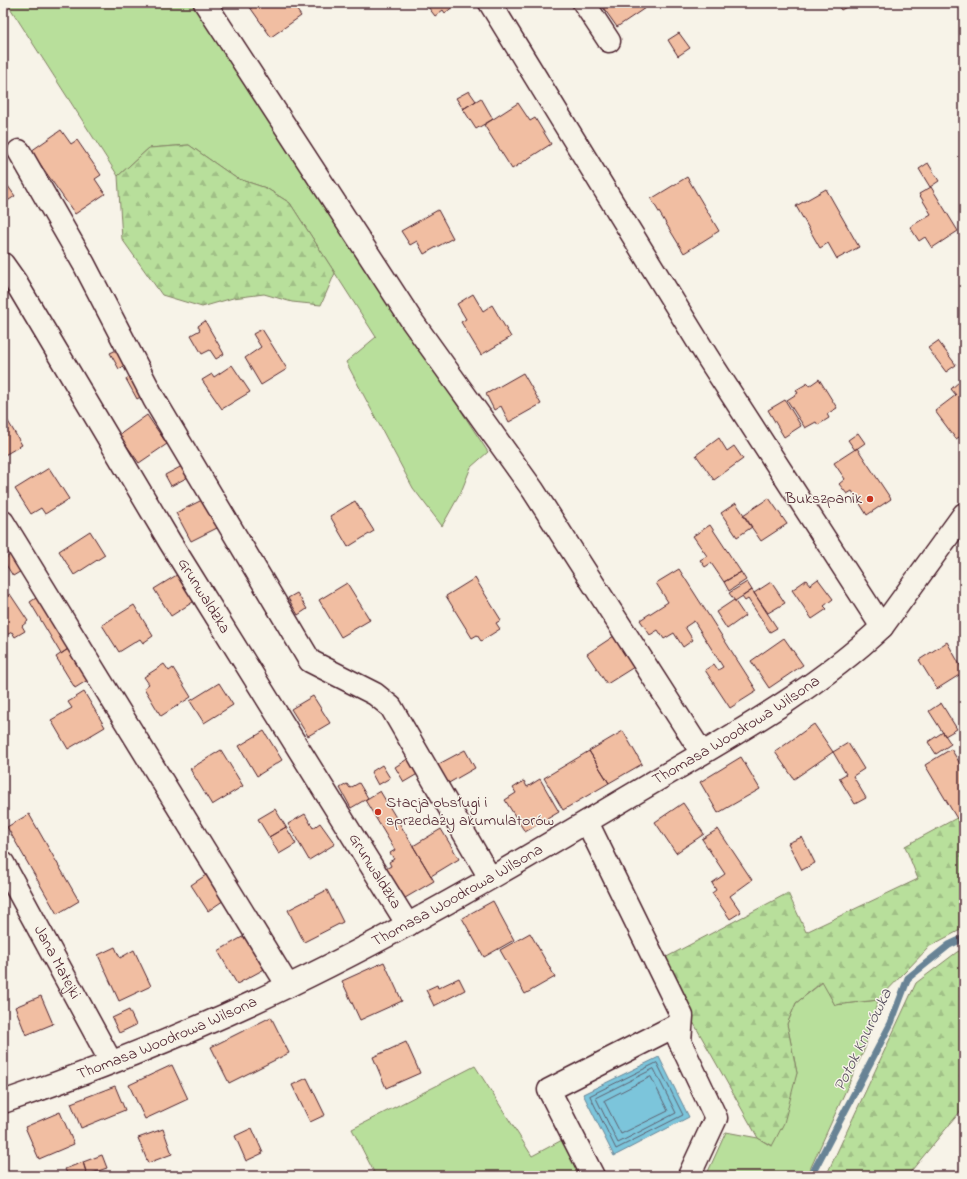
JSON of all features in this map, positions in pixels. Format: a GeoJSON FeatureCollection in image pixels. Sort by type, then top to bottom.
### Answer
{"type":"FeatureCollection","features":[{"type":"Feature","properties":{"kind":"street"},"geometry":{"type":"LineString","coordinates":[[205,3],[412,321],[533,490],[702,753]]}},
{"type":"Feature","properties":{"kind":"street"},"geometry":{"type":"LineString","coordinates":[[490,3],[708,358],[882,627]]}},
{"type":"Feature","properties":{"kind":"street"},"geometry":{"type":"LineString","coordinates":[[584,3],[609,41]]}},
{"type":"Feature","properties":{"kind":"street"},"geometry":{"type":"LineString","coordinates":[[19,151],[84,264],[154,399],[310,661],[375,694],[391,707],[490,878]]}},
{"type":"Feature","properties":{"kind":"street","name":"Grunwaldzka"},"geometry":{"type":"LineString","coordinates":[[3,264],[15,280],[170,542],[408,925]]}},
{"type":"Feature","properties":{"kind":"street","name":"Thomasa Woodrowa Wilsona"},"geometry":{"type":"LineString","coordinates":[[3,1102],[111,1062],[224,1016],[288,986],[408,925],[587,822],[702,753],[813,682],[847,658],[882,627],[964,514]]}},
{"type":"Feature","properties":{"kind":"street"},"geometry":{"type":"LineString","coordinates":[[3,522],[288,986]]}},
{"type":"Feature","properties":{"kind":"street"},"geometry":{"type":"LineString","coordinates":[[587,822],[682,1016],[680,1042]]}},
{"type":"Feature","properties":{"kind":"street","name":"Jana Matejki"},"geometry":{"type":"LineString","coordinates":[[3,863],[111,1062]]}},
{"type":"Feature","properties":{"kind":"street"},"geometry":{"type":"LineString","coordinates":[[593,1176],[549,1090],[673,1027],[716,1118],[689,1176]]}},
{"type":"Feature","properties":{"kind":"green space"},"geometry":{"type":"Polygon","coordinates":[[[7,3],[195,3],[488,452],[471,467],[461,492],[442,526],[413,488],[346,362],[376,337],[290,203],[266,188],[236,178],[189,145],[149,148],[118,176],[7,3]]]}},
{"type":"Feature","properties":{"kind":"green space"},"geometry":{"type":"Polygon","coordinates":[[[189,145],[236,178],[266,188],[290,203],[335,273],[321,305],[292,302],[264,294],[233,298],[202,307],[162,295],[122,239],[118,176],[149,148],[189,145]]]}},
{"type":"Feature","properties":{"kind":"green space"},"geometry":{"type":"Polygon","coordinates":[[[964,814],[964,928],[930,946],[878,1000],[835,1005],[822,982],[796,1003],[787,1024],[797,1073],[784,1123],[772,1146],[758,1138],[659,961],[788,893],[806,932],[918,879],[905,846],[964,814]]]}},
{"type":"Feature","properties":{"kind":"green space"},"geometry":{"type":"Polygon","coordinates":[[[964,949],[964,1107],[907,1176],[826,1176],[916,983],[957,952],[964,949]]]}},
{"type":"Feature","properties":{"kind":"green space"},"geometry":{"type":"Polygon","coordinates":[[[823,982],[835,1005],[878,1000],[865,1048],[807,1176],[706,1176],[726,1132],[758,1138],[771,1146],[797,1073],[787,1024],[796,1003],[823,982]]]}},
{"type":"Feature","properties":{"kind":"green space"},"geometry":{"type":"Polygon","coordinates":[[[475,1066],[532,1156],[564,1139],[583,1176],[376,1176],[352,1129],[475,1066]]]}},
{"type":"Feature","properties":{"kind":"water"},"geometry":{"type":"Polygon","coordinates":[[[659,1057],[689,1117],[614,1156],[583,1094],[659,1057]]]}},
{"type":"Feature","properties":{"kind":"building"},"geometry":{"type":"Polygon","coordinates":[[[247,3],[292,3],[301,16],[271,37],[247,3]]]}},
{"type":"Feature","properties":{"kind":"building"},"geometry":{"type":"Polygon","coordinates":[[[425,3],[458,3],[445,13],[443,10],[435,16],[425,3]]]}},
{"type":"Feature","properties":{"kind":"building"},"geometry":{"type":"Polygon","coordinates":[[[600,3],[647,3],[648,6],[617,27],[600,3]]]}},
{"type":"Feature","properties":{"kind":"building"},"geometry":{"type":"Polygon","coordinates":[[[836,3],[854,3],[841,10],[836,3]]]}},
{"type":"Feature","properties":{"kind":"building"},"geometry":{"type":"Polygon","coordinates":[[[679,33],[690,48],[678,56],[668,40],[679,33]]]}},
{"type":"Feature","properties":{"kind":"building"},"geometry":{"type":"Polygon","coordinates":[[[469,91],[476,101],[463,109],[456,98],[469,91]]]}},
{"type":"Feature","properties":{"kind":"building"},"geometry":{"type":"Polygon","coordinates":[[[481,98],[493,119],[476,129],[463,109],[481,98]]]}},
{"type":"Feature","properties":{"kind":"building"},"geometry":{"type":"Polygon","coordinates":[[[518,103],[530,121],[535,118],[551,144],[512,169],[484,125],[518,103]]]}},
{"type":"Feature","properties":{"kind":"building"},"geometry":{"type":"Polygon","coordinates":[[[61,130],[71,144],[77,140],[101,175],[95,179],[105,194],[75,214],[31,151],[61,130]]]}},
{"type":"Feature","properties":{"kind":"building"},"geometry":{"type":"Polygon","coordinates":[[[3,141],[13,154],[3,162],[3,141]]]}},
{"type":"Feature","properties":{"kind":"building"},"geometry":{"type":"Polygon","coordinates":[[[928,163],[939,181],[930,187],[919,169],[928,163]]]}},
{"type":"Feature","properties":{"kind":"building"},"geometry":{"type":"Polygon","coordinates":[[[687,177],[719,231],[684,253],[651,199],[687,177]]]}},
{"type":"Feature","properties":{"kind":"building"},"geometry":{"type":"Polygon","coordinates":[[[3,179],[15,196],[3,204],[3,179]]]}},
{"type":"Feature","properties":{"kind":"building"},"geometry":{"type":"Polygon","coordinates":[[[931,187],[958,231],[932,248],[925,237],[919,241],[910,227],[931,214],[919,194],[931,187]]]}},
{"type":"Feature","properties":{"kind":"building"},"geometry":{"type":"Polygon","coordinates":[[[826,189],[859,247],[837,259],[828,243],[820,248],[796,206],[826,189]]]}},
{"type":"Feature","properties":{"kind":"building"},"geometry":{"type":"Polygon","coordinates":[[[438,210],[453,238],[424,254],[417,241],[410,245],[401,231],[438,210]]]}},
{"type":"Feature","properties":{"kind":"building"},"geometry":{"type":"Polygon","coordinates":[[[473,294],[483,311],[492,305],[511,337],[481,355],[461,322],[466,319],[457,304],[473,294]]]}},
{"type":"Feature","properties":{"kind":"building"},"geometry":{"type":"Polygon","coordinates":[[[205,321],[224,354],[216,359],[210,350],[202,354],[191,335],[200,330],[198,326],[205,321]]]}},
{"type":"Feature","properties":{"kind":"building"},"geometry":{"type":"Polygon","coordinates":[[[262,329],[287,369],[261,385],[245,358],[261,347],[253,334],[262,329]]]}},
{"type":"Feature","properties":{"kind":"building"},"geometry":{"type":"Polygon","coordinates":[[[938,341],[956,365],[946,372],[928,348],[938,341]]]}},
{"type":"Feature","properties":{"kind":"building"},"geometry":{"type":"Polygon","coordinates":[[[123,347],[131,362],[119,369],[110,353],[123,347]]]}},
{"type":"Feature","properties":{"kind":"building"},"geometry":{"type":"Polygon","coordinates":[[[232,365],[250,392],[222,409],[202,380],[212,374],[214,377],[232,365]]]}},
{"type":"Feature","properties":{"kind":"building"},"geometry":{"type":"Polygon","coordinates":[[[136,373],[147,393],[137,399],[126,379],[136,373]]]}},
{"type":"Feature","properties":{"kind":"building"},"geometry":{"type":"Polygon","coordinates":[[[523,373],[541,404],[509,422],[501,406],[494,410],[486,394],[523,373]]]}},
{"type":"Feature","properties":{"kind":"building"},"geometry":{"type":"Polygon","coordinates":[[[819,379],[837,408],[827,414],[829,418],[818,425],[816,422],[805,428],[787,400],[798,393],[796,390],[808,383],[809,386],[819,379]]]}},
{"type":"Feature","properties":{"kind":"building"},"geometry":{"type":"Polygon","coordinates":[[[959,382],[964,389],[964,434],[956,439],[935,411],[956,395],[951,389],[959,382]]]}},
{"type":"Feature","properties":{"kind":"building"},"geometry":{"type":"Polygon","coordinates":[[[785,400],[801,426],[784,437],[768,410],[785,400]]]}},
{"type":"Feature","properties":{"kind":"building"},"geometry":{"type":"Polygon","coordinates":[[[147,415],[167,444],[139,463],[119,435],[147,415]]]}},
{"type":"Feature","properties":{"kind":"building"},"geometry":{"type":"Polygon","coordinates":[[[6,418],[22,445],[3,456],[3,419],[6,418]]]}},
{"type":"Feature","properties":{"kind":"building"},"geometry":{"type":"Polygon","coordinates":[[[858,433],[865,443],[855,450],[848,440],[858,433]]]}},
{"type":"Feature","properties":{"kind":"building"},"geometry":{"type":"Polygon","coordinates":[[[719,438],[727,451],[734,446],[743,459],[714,480],[696,455],[719,438]]]}},
{"type":"Feature","properties":{"kind":"building"},"geometry":{"type":"Polygon","coordinates":[[[857,448],[891,499],[867,515],[852,491],[847,494],[839,484],[845,479],[834,463],[857,448]]]}},
{"type":"Feature","properties":{"kind":"building"},"geometry":{"type":"Polygon","coordinates":[[[184,465],[190,476],[171,486],[165,475],[184,465]]]}},
{"type":"Feature","properties":{"kind":"building"},"geometry":{"type":"Polygon","coordinates":[[[49,468],[69,499],[45,514],[41,508],[31,514],[15,489],[49,468]]]}},
{"type":"Feature","properties":{"kind":"building"},"geometry":{"type":"Polygon","coordinates":[[[206,498],[221,526],[191,541],[176,513],[206,498]]]}},
{"type":"Feature","properties":{"kind":"building"},"geometry":{"type":"Polygon","coordinates":[[[769,498],[787,524],[761,541],[743,515],[769,498]]]}},
{"type":"Feature","properties":{"kind":"building"},"geometry":{"type":"Polygon","coordinates":[[[355,501],[374,531],[348,547],[330,516],[355,501]]]}},
{"type":"Feature","properties":{"kind":"building"},"geometry":{"type":"Polygon","coordinates":[[[736,503],[752,527],[737,537],[721,513],[736,503]]]}},
{"type":"Feature","properties":{"kind":"building"},"geometry":{"type":"Polygon","coordinates":[[[710,525],[741,572],[724,582],[711,563],[705,567],[700,560],[707,556],[693,536],[710,525]]]}},
{"type":"Feature","properties":{"kind":"building"},"geometry":{"type":"Polygon","coordinates":[[[90,531],[105,555],[74,575],[59,551],[90,531]]]}},
{"type":"Feature","properties":{"kind":"building"},"geometry":{"type":"Polygon","coordinates":[[[13,553],[23,570],[13,576],[3,560],[13,553]]]}},
{"type":"Feature","properties":{"kind":"building"},"geometry":{"type":"Polygon","coordinates":[[[679,569],[757,691],[730,708],[705,670],[714,664],[718,670],[723,667],[694,621],[685,627],[693,640],[683,647],[674,633],[664,639],[658,630],[650,635],[640,620],[668,602],[656,583],[679,569]]]}},
{"type":"Feature","properties":{"kind":"building"},"geometry":{"type":"Polygon","coordinates":[[[741,572],[746,580],[729,591],[724,582],[741,572]]]}},
{"type":"Feature","properties":{"kind":"building"},"geometry":{"type":"Polygon","coordinates":[[[180,573],[196,600],[171,616],[154,589],[180,573]]]}},
{"type":"Feature","properties":{"kind":"building"},"geometry":{"type":"Polygon","coordinates":[[[475,578],[501,620],[496,623],[500,629],[481,641],[477,635],[472,638],[446,596],[475,578]]]}},
{"type":"Feature","properties":{"kind":"building"},"geometry":{"type":"Polygon","coordinates":[[[818,579],[833,599],[824,606],[827,609],[812,619],[792,590],[806,580],[810,585],[818,579]]]}},
{"type":"Feature","properties":{"kind":"building"},"geometry":{"type":"Polygon","coordinates":[[[747,582],[752,590],[735,601],[729,593],[747,582]]]}},
{"type":"Feature","properties":{"kind":"building"},"geometry":{"type":"Polygon","coordinates":[[[771,582],[785,603],[768,613],[754,593],[771,582]]]}},
{"type":"Feature","properties":{"kind":"building"},"geometry":{"type":"Polygon","coordinates":[[[347,583],[370,620],[341,637],[319,600],[347,583]]]}},
{"type":"Feature","properties":{"kind":"building"},"geometry":{"type":"Polygon","coordinates":[[[752,590],[777,628],[770,632],[748,599],[745,601],[742,597],[752,590]]]}},
{"type":"Feature","properties":{"kind":"building"},"geometry":{"type":"Polygon","coordinates":[[[297,593],[307,609],[298,615],[288,598],[297,593]]]}},
{"type":"Feature","properties":{"kind":"building"},"geometry":{"type":"Polygon","coordinates":[[[10,594],[28,621],[22,626],[25,631],[15,637],[12,632],[3,637],[3,599],[10,594]]]}},
{"type":"Feature","properties":{"kind":"building"},"geometry":{"type":"Polygon","coordinates":[[[39,596],[71,647],[61,654],[30,602],[39,596]]]}},
{"type":"Feature","properties":{"kind":"building"},"geometry":{"type":"Polygon","coordinates":[[[734,600],[745,616],[727,629],[716,612],[734,600]]]}},
{"type":"Feature","properties":{"kind":"building"},"geometry":{"type":"Polygon","coordinates":[[[134,605],[153,636],[143,643],[140,639],[119,652],[102,625],[134,605]]]}},
{"type":"Feature","properties":{"kind":"building"},"geometry":{"type":"Polygon","coordinates":[[[614,636],[634,667],[607,684],[587,654],[614,636]]]}},
{"type":"Feature","properties":{"kind":"building"},"geometry":{"type":"Polygon","coordinates":[[[784,638],[803,665],[769,688],[751,661],[784,638]]]}},
{"type":"Feature","properties":{"kind":"building"},"geometry":{"type":"Polygon","coordinates":[[[947,642],[964,672],[937,689],[919,660],[947,642]]]}},
{"type":"Feature","properties":{"kind":"building"},"geometry":{"type":"Polygon","coordinates":[[[71,647],[91,678],[75,688],[56,657],[71,647]]]}},
{"type":"Feature","properties":{"kind":"building"},"geometry":{"type":"Polygon","coordinates":[[[164,664],[169,671],[173,668],[191,697],[161,716],[144,688],[149,684],[144,677],[164,664]]]}},
{"type":"Feature","properties":{"kind":"building"},"geometry":{"type":"Polygon","coordinates":[[[219,683],[233,705],[204,723],[190,701],[219,683]]]}},
{"type":"Feature","properties":{"kind":"building"},"geometry":{"type":"Polygon","coordinates":[[[84,692],[105,727],[68,749],[51,720],[72,708],[68,702],[84,692]]]}},
{"type":"Feature","properties":{"kind":"building"},"geometry":{"type":"Polygon","coordinates":[[[313,696],[330,723],[308,736],[291,709],[313,696]]]}},
{"type":"Feature","properties":{"kind":"building"},"geometry":{"type":"Polygon","coordinates":[[[941,703],[957,729],[945,736],[929,711],[941,703]]]}},
{"type":"Feature","properties":{"kind":"building"},"geometry":{"type":"Polygon","coordinates":[[[814,724],[833,752],[794,779],[775,752],[814,724]]]}},
{"type":"Feature","properties":{"kind":"building"},"geometry":{"type":"Polygon","coordinates":[[[264,731],[282,760],[257,776],[239,746],[264,731]]]}},
{"type":"Feature","properties":{"kind":"building"},"geometry":{"type":"Polygon","coordinates":[[[623,731],[642,764],[609,783],[589,751],[623,731]]]}},
{"type":"Feature","properties":{"kind":"building"},"geometry":{"type":"Polygon","coordinates":[[[943,732],[951,744],[936,754],[928,742],[943,732]]]}},
{"type":"Feature","properties":{"kind":"building"},"geometry":{"type":"Polygon","coordinates":[[[848,743],[864,769],[853,776],[866,798],[855,804],[839,778],[846,774],[833,752],[848,743]]]}},
{"type":"Feature","properties":{"kind":"building"},"geometry":{"type":"Polygon","coordinates":[[[951,749],[964,770],[964,819],[959,822],[925,765],[951,749]]]}},
{"type":"Feature","properties":{"kind":"building"},"geometry":{"type":"Polygon","coordinates":[[[221,750],[243,786],[212,805],[190,769],[221,750]]]}},
{"type":"Feature","properties":{"kind":"building"},"geometry":{"type":"Polygon","coordinates":[[[465,750],[475,768],[447,784],[437,765],[465,750]]]}},
{"type":"Feature","properties":{"kind":"building"},"geometry":{"type":"Polygon","coordinates":[[[589,751],[609,783],[563,810],[544,778],[589,751]]]}},
{"type":"Feature","properties":{"kind":"building"},"geometry":{"type":"Polygon","coordinates":[[[412,756],[421,772],[404,782],[395,767],[412,756]]]}},
{"type":"Feature","properties":{"kind":"building"},"geometry":{"type":"Polygon","coordinates":[[[741,757],[760,789],[718,813],[700,782],[741,757]]]}},
{"type":"Feature","properties":{"kind":"building"},"geometry":{"type":"Polygon","coordinates":[[[382,765],[390,778],[378,785],[371,772],[382,765]]]}},
{"type":"Feature","properties":{"kind":"building"},"geometry":{"type":"Polygon","coordinates":[[[540,779],[559,812],[525,832],[505,800],[516,793],[513,788],[524,781],[527,787],[540,779]]]}},
{"type":"Feature","properties":{"kind":"building"},"geometry":{"type":"Polygon","coordinates":[[[359,783],[368,798],[351,808],[340,788],[347,784],[350,788],[359,783]]]}},
{"type":"Feature","properties":{"kind":"building"},"geometry":{"type":"Polygon","coordinates":[[[380,791],[434,881],[400,901],[382,871],[391,866],[389,862],[394,859],[390,853],[395,850],[365,800],[380,791]]]}},
{"type":"Feature","properties":{"kind":"building"},"geometry":{"type":"Polygon","coordinates":[[[683,803],[704,834],[676,853],[655,822],[683,803]]]}},
{"type":"Feature","properties":{"kind":"building"},"geometry":{"type":"Polygon","coordinates":[[[275,809],[286,827],[269,837],[258,819],[275,809]]]}},
{"type":"Feature","properties":{"kind":"building"},"geometry":{"type":"Polygon","coordinates":[[[29,814],[79,901],[57,914],[7,827],[29,814]]]}},
{"type":"Feature","properties":{"kind":"building"},"geometry":{"type":"Polygon","coordinates":[[[305,814],[313,828],[320,823],[335,844],[309,860],[288,824],[305,814]]]}},
{"type":"Feature","properties":{"kind":"building"},"geometry":{"type":"Polygon","coordinates":[[[286,827],[296,844],[279,854],[269,837],[286,827]]]}},
{"type":"Feature","properties":{"kind":"building"},"geometry":{"type":"Polygon","coordinates":[[[441,829],[459,859],[431,876],[413,846],[441,829]]]}},
{"type":"Feature","properties":{"kind":"building"},"geometry":{"type":"Polygon","coordinates":[[[718,829],[752,880],[730,896],[741,912],[730,919],[712,893],[716,890],[712,883],[725,874],[702,839],[718,829]]]}},
{"type":"Feature","properties":{"kind":"building"},"geometry":{"type":"Polygon","coordinates":[[[802,837],[815,863],[802,870],[788,843],[802,837]]]}},
{"type":"Feature","properties":{"kind":"building"},"geometry":{"type":"Polygon","coordinates":[[[212,871],[230,896],[208,911],[191,885],[212,871]]]}},
{"type":"Feature","properties":{"kind":"building"},"geometry":{"type":"Polygon","coordinates":[[[327,890],[343,922],[304,942],[288,910],[327,890]]]}},
{"type":"Feature","properties":{"kind":"building"},"geometry":{"type":"Polygon","coordinates":[[[493,901],[514,940],[484,957],[462,918],[493,901]]]}},
{"type":"Feature","properties":{"kind":"building"},"geometry":{"type":"Polygon","coordinates":[[[251,932],[270,966],[237,984],[218,951],[251,932]]]}},
{"type":"Feature","properties":{"kind":"building"},"geometry":{"type":"Polygon","coordinates":[[[530,933],[555,977],[525,994],[500,950],[530,933]]]}},
{"type":"Feature","properties":{"kind":"building"},"geometry":{"type":"Polygon","coordinates":[[[115,947],[120,958],[134,950],[151,986],[119,1001],[98,955],[115,947]]]}},
{"type":"Feature","properties":{"kind":"building"},"geometry":{"type":"Polygon","coordinates":[[[384,962],[402,1001],[360,1020],[342,981],[384,962]]]}},
{"type":"Feature","properties":{"kind":"building"},"geometry":{"type":"Polygon","coordinates":[[[459,978],[465,990],[434,1006],[426,990],[437,985],[438,988],[459,978]]]}},
{"type":"Feature","properties":{"kind":"building"},"geometry":{"type":"Polygon","coordinates":[[[41,996],[53,1024],[26,1035],[15,1007],[41,996]]]}},
{"type":"Feature","properties":{"kind":"building"},"geometry":{"type":"Polygon","coordinates":[[[129,1010],[136,1025],[119,1033],[112,1018],[129,1010]]]}},
{"type":"Feature","properties":{"kind":"building"},"geometry":{"type":"Polygon","coordinates":[[[271,1017],[289,1053],[229,1083],[211,1047],[271,1017]]]}},
{"type":"Feature","properties":{"kind":"building"},"geometry":{"type":"Polygon","coordinates":[[[406,1042],[420,1073],[386,1088],[373,1057],[406,1042]]]}},
{"type":"Feature","properties":{"kind":"building"},"geometry":{"type":"Polygon","coordinates":[[[172,1065],[188,1099],[145,1119],[129,1085],[172,1065]]]}},
{"type":"Feature","properties":{"kind":"building"},"geometry":{"type":"Polygon","coordinates":[[[307,1078],[325,1115],[310,1122],[292,1085],[307,1078]]]}},
{"type":"Feature","properties":{"kind":"building"},"geometry":{"type":"Polygon","coordinates":[[[115,1086],[125,1110],[81,1128],[71,1103],[115,1086]]]}},
{"type":"Feature","properties":{"kind":"building"},"geometry":{"type":"Polygon","coordinates":[[[60,1112],[74,1144],[39,1159],[25,1127],[60,1112]]]}},
{"type":"Feature","properties":{"kind":"building"},"geometry":{"type":"Polygon","coordinates":[[[252,1128],[263,1153],[246,1161],[235,1136],[252,1128]]]}},
{"type":"Feature","properties":{"kind":"building"},"geometry":{"type":"Polygon","coordinates":[[[163,1129],[172,1154],[148,1163],[138,1138],[163,1129]]]}},
{"type":"Feature","properties":{"kind":"building"},"geometry":{"type":"Polygon","coordinates":[[[102,1155],[107,1168],[87,1175],[83,1162],[102,1155]]]}},
{"type":"Feature","properties":{"kind":"building"},"geometry":{"type":"Polygon","coordinates":[[[83,1162],[87,1175],[68,1176],[65,1169],[83,1162]]]}},
{"type":"Feature","properties":{"kind":"waterway","name":"Potok Knurówka"},"geometry":{"type":"LineString","coordinates":[[811,1176],[891,1023],[908,978],[949,945],[964,938]]}},
{"type":"Feature","properties":{"kind":"place","name":"Bukszpanik"},"geometry":{"type":"Point","coordinates":[870,499]}},
{"type":"Feature","properties":{"kind":"place","name":"Stacja obsługi i sprzedaży akumulatorów"},"geometry":{"type":"Point","coordinates":[378,812]}}]}
